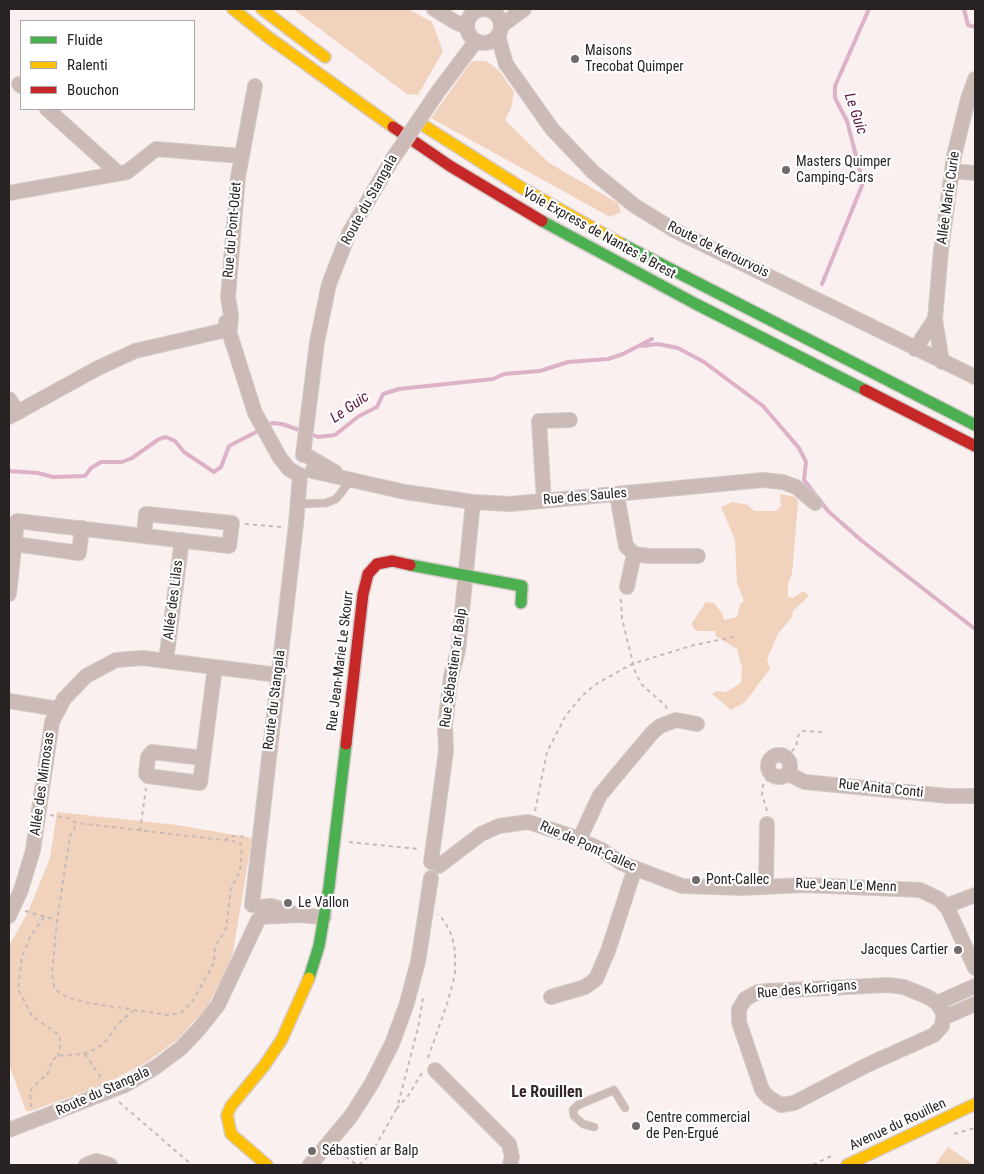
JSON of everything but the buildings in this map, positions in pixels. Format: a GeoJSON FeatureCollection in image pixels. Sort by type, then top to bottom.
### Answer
{"type":"FeatureCollection","features":[{"type":"Feature","properties":{"kind":"main road","name":"Voie Express de Nantes à Brest"},"geometry":{"type":"LineString","coordinates":[[233,9],[328,81],[450,166],[568,236],[694,303],[975,446]]}},
{"type":"Feature","properties":{"kind":"main road"},"geometry":{"type":"LineString","coordinates":[[262,9],[334,64]]}},
{"type":"Feature","properties":{"kind":"main road","name":"Voie Express de Nantes à Brest"},"geometry":{"type":"LineString","coordinates":[[406,114],[522,188],[612,238],[975,425]]}},
{"type":"Feature","properties":{"kind":"main road","name":"Rue Jean-Marie Le Skourr"},"geometry":{"type":"LineString","coordinates":[[267,1165],[231,1134],[227,1115],[231,1106],[271,1057],[288,1027],[315,960],[324,917],[363,594],[368,574],[377,564],[392,561],[466,577],[522,586],[521,603]]}},
{"type":"Feature","properties":{"kind":"main road","name":"Avenue du Rouillen"},"geometry":{"type":"LineString","coordinates":[[847,1165],[975,1104]]}},
{"type":"Feature","properties":{"kind":"main road","name":"Avenue du Rouillen"},"geometry":{"type":"LineString","coordinates":[[961,1112],[975,1108]]}},
{"type":"Feature","properties":{"kind":"street"},"geometry":{"type":"LineString","coordinates":[[439,11],[473,13],[482,9],[497,10],[499,31]]}},
{"type":"Feature","properties":{"kind":"street"},"geometry":{"type":"LineString","coordinates":[[473,13],[467,27],[468,34],[479,42],[490,42],[499,31],[524,9]]}},
{"type":"Feature","properties":{"kind":"street"},"geometry":{"type":"LineString","coordinates":[[439,11],[455,22],[467,27]]}},
{"type":"Feature","properties":{"kind":"street","name":"Route de Kerourvois"},"geometry":{"type":"LineString","coordinates":[[499,31],[506,64]]}},
{"type":"Feature","properties":{"kind":"street","name":"Route de Kerourvois"},"geometry":{"type":"LineString","coordinates":[[479,42],[506,64],[535,107],[569,148],[593,172],[636,206],[674,230],[808,293],[975,377]]}},
{"type":"Feature","properties":{"kind":"street","name":"Route du Stangala"},"geometry":{"type":"LineString","coordinates":[[9,1130],[108,1092],[156,1067],[181,1048],[199,1029],[226,988],[249,937],[257,912],[256,869],[259,838],[317,342],[329,284],[353,224],[392,160],[436,92],[479,42]]}},
{"type":"Feature","properties":{"kind":"street","name":"Allée Marie Curie"},"geometry":{"type":"LineString","coordinates":[[942,362],[935,319],[952,171],[968,99],[975,79]]}},
{"type":"Feature","properties":{"kind":"street","name":"Rue du Pont-Odet"},"geometry":{"type":"LineString","coordinates":[[255,86],[241,156],[234,214],[228,304],[224,318],[230,329],[250,401],[266,433],[284,455],[304,465]]}},
{"type":"Feature","properties":{"kind":"street"},"geometry":{"type":"LineString","coordinates":[[48,110],[118,173]]}},
{"type":"Feature","properties":{"kind":"street"},"geometry":{"type":"LineString","coordinates":[[9,193],[127,172],[156,149],[241,156]]}},
{"type":"Feature","properties":{"kind":"street"},"geometry":{"type":"LineString","coordinates":[[952,171],[975,173]]}},
{"type":"Feature","properties":{"kind":"street","name":"Allée Marie Curie"},"geometry":{"type":"LineString","coordinates":[[915,348],[935,319]]}},
{"type":"Feature","properties":{"kind":"street"},"geometry":{"type":"LineString","coordinates":[[9,399],[13,414],[126,354],[230,329]]}},
{"type":"Feature","properties":{"kind":"street"},"geometry":{"type":"LineString","coordinates":[[544,501],[539,421],[570,420]]}},
{"type":"Feature","properties":{"kind":"street","name":"Rue des Saules"},"geometry":{"type":"LineString","coordinates":[[304,465],[350,480],[473,502],[510,504],[773,480],[796,487],[815,503]]}},
{"type":"Feature","properties":{"kind":"street"},"geometry":{"type":"LineString","coordinates":[[617,495],[626,546],[634,554],[648,556],[698,556]]}},
{"type":"Feature","properties":{"kind":"street","name":"Rue Sébastien ar Balp"},"geometry":{"type":"LineString","coordinates":[[428,909],[431,878],[424,871],[426,866],[434,860],[446,751],[446,719],[451,676],[458,651],[473,502]]}},
{"type":"Feature","properties":{"kind":"street"},"geometry":{"type":"LineString","coordinates":[[144,536],[146,514],[232,522]]}},
{"type":"Feature","properties":{"kind":"street","name":"Allée des Lilas"},"geometry":{"type":"LineString","coordinates":[[9,594],[18,521],[229,546],[232,522]]}},
{"type":"Feature","properties":{"kind":"street"},"geometry":{"type":"LineString","coordinates":[[15,544],[79,553],[82,528]]}},
{"type":"Feature","properties":{"kind":"street","name":"Allée des Lilas"},"geometry":{"type":"LineString","coordinates":[[166,660],[182,540]]}},
{"type":"Feature","properties":{"kind":"street"},"geometry":{"type":"LineString","coordinates":[[624,592],[634,554]]}},
{"type":"Feature","properties":{"kind":"street","name":"Allée des Mimosas"},"geometry":{"type":"LineString","coordinates":[[11,912],[28,870],[40,814],[50,732],[58,709],[79,682],[103,665],[128,658],[166,660],[278,675]]}},
{"type":"Feature","properties":{"kind":"street"},"geometry":{"type":"LineString","coordinates":[[203,758],[152,752],[148,757],[146,772],[148,776],[200,783],[215,667]]}},
{"type":"Feature","properties":{"kind":"street"},"geometry":{"type":"LineString","coordinates":[[9,701],[58,709]]}},
{"type":"Feature","properties":{"kind":"street"},"geometry":{"type":"LineString","coordinates":[[579,840],[600,795],[652,733],[660,726],[676,720],[697,724]]}},
{"type":"Feature","properties":{"kind":"street"},"geometry":{"type":"LineString","coordinates":[[775,756],[786,757],[791,767],[788,774],[778,778],[771,775],[768,768],[769,760],[775,756]]}},
{"type":"Feature","properties":{"kind":"street","name":"Rue Anita Conti"},"geometry":{"type":"LineString","coordinates":[[788,774],[805,782],[948,796],[975,796]]}},
{"type":"Feature","properties":{"kind":"street","name":"Rue de Pont-Callec"},"geometry":{"type":"LineString","coordinates":[[434,860],[492,828],[512,824],[534,823],[579,840],[635,868],[677,885],[688,886]]}},
{"type":"Feature","properties":{"kind":"street"},"geometry":{"type":"LineString","coordinates":[[766,886],[767,824]]}},
{"type":"Feature","properties":{"kind":"street"},"geometry":{"type":"LineString","coordinates":[[551,997],[584,988],[596,979],[608,951],[635,868]]}},
{"type":"Feature","properties":{"kind":"street","name":"Rue Jean Le Menn"},"geometry":{"type":"LineString","coordinates":[[688,886],[900,888],[926,892],[946,906]]}},
{"type":"Feature","properties":{"kind":"street"},"geometry":{"type":"LineString","coordinates":[[975,895],[946,906],[975,968]]}},
{"type":"Feature","properties":{"kind":"street"},"geometry":{"type":"LineString","coordinates":[[310,1165],[351,1116],[387,1055],[411,990],[428,909]]}},
{"type":"Feature","properties":{"kind":"street"},"geometry":{"type":"LineString","coordinates":[[257,912],[324,917]]}},
{"type":"Feature","properties":{"kind":"street","name":"Rue des Korrigans"},"geometry":{"type":"LineString","coordinates":[[937,1003],[928,996],[888,985],[818,988],[758,992],[745,999],[738,1014],[742,1032],[762,1090],[772,1101],[781,1105],[794,1103],[808,1097],[867,1065],[927,1040],[939,1030],[943,1018]]}},
{"type":"Feature","properties":{"kind":"street"},"geometry":{"type":"LineString","coordinates":[[975,986],[937,1003],[943,1012],[943,1018],[975,1004]]}},
{"type":"Feature","properties":{"kind":"street"},"geometry":{"type":"LineString","coordinates":[[430,1070],[506,1141],[512,1152],[510,1165]]}},
{"type":"Feature","properties":{"kind":"street"},"geometry":{"type":"LineString","coordinates":[[86,1165],[96,1161],[110,1165]]}},
{"type":"Feature","properties":{"kind":"lane"},"geometry":{"type":"LineString","coordinates":[[298,499],[326,503],[336,499],[350,480]]}},
{"type":"Feature","properties":{"kind":"lane"},"geometry":{"type":"LineString","coordinates":[[594,1127],[583,1124],[574,1116],[573,1110],[578,1105],[614,1090],[625,1108]]}},
{"type":"Feature","properties":{"kind":"path"},"geometry":{"type":"LineString","coordinates":[[232,522],[287,528],[289,524],[296,524]]}},
{"type":"Feature","properties":{"kind":"path"},"geometry":{"type":"LineString","coordinates":[[624,592],[622,619],[630,646],[632,664],[641,684],[666,706]]}},
{"type":"Feature","properties":{"kind":"path"},"geometry":{"type":"LineString","coordinates":[[534,823],[538,790],[547,752],[566,715],[582,696],[596,684],[632,664],[694,645],[734,637]]}},
{"type":"Feature","properties":{"kind":"path"},"geometry":{"type":"LineString","coordinates":[[786,757],[796,747],[798,736],[802,731],[823,732]]}},
{"type":"Feature","properties":{"kind":"path"},"geometry":{"type":"LineString","coordinates":[[767,824],[770,821],[769,815],[762,800],[762,794],[763,785],[771,775]]}},
{"type":"Feature","properties":{"kind":"path"},"geometry":{"type":"LineString","coordinates":[[140,832],[148,776]]}},
{"type":"Feature","properties":{"kind":"path"},"geometry":{"type":"LineString","coordinates":[[40,814],[67,818],[77,823],[240,843],[242,846],[240,872],[231,888],[226,929],[216,942],[214,963],[208,977],[192,1002],[181,1013],[167,1015],[133,1010],[67,998],[57,991],[52,974],[57,920],[70,836],[77,823]]}},
{"type":"Feature","properties":{"kind":"path"},"geometry":{"type":"LineString","coordinates":[[225,840],[231,836],[259,838]]}},
{"type":"Feature","properties":{"kind":"path"},"geometry":{"type":"LineString","coordinates":[[334,840],[434,860]]}},
{"type":"Feature","properties":{"kind":"path"},"geometry":{"type":"LineString","coordinates":[[335,1150],[358,1165],[371,1154],[397,1108],[430,1070],[455,974],[455,951],[452,936],[446,922],[436,912],[428,909]]}},
{"type":"Feature","properties":{"kind":"path"},"geometry":{"type":"LineString","coordinates":[[11,912],[57,920]]}},
{"type":"Feature","properties":{"kind":"path"},"geometry":{"type":"LineString","coordinates":[[44,918],[30,937],[22,957],[18,990],[32,1016],[58,1035],[61,1044],[58,1056]]}},
{"type":"Feature","properties":{"kind":"path"},"geometry":{"type":"LineString","coordinates":[[397,1108],[418,1028],[423,992]]}},
{"type":"Feature","properties":{"kind":"path"},"geometry":{"type":"LineString","coordinates":[[35,1121],[31,1111],[30,1093],[48,1073],[50,1062],[58,1056],[85,1054],[106,1042],[118,1024],[133,1010]]}},
{"type":"Feature","properties":{"kind":"path"},"geometry":{"type":"LineString","coordinates":[[85,1054],[102,1079],[112,1100],[116,1099],[120,1102],[192,1165]]}},
{"type":"Feature","properties":{"kind":"shaded area"},"geometry":{"type":"Polygon","coordinates":[[[293,9],[408,9],[432,22],[443,51],[418,95],[407,94],[293,9]]]}},
{"type":"Feature","properties":{"kind":"shaded area"},"geometry":{"type":"Polygon","coordinates":[[[472,61],[485,61],[491,64],[501,73],[514,92],[511,108],[505,120],[549,163],[618,203],[621,212],[610,217],[431,118],[472,61]]]}},
{"type":"Feature","properties":{"kind":"shaded area"},"geometry":{"type":"Polygon","coordinates":[[[780,494],[796,497],[798,502],[792,574],[788,583],[788,597],[792,598],[804,591],[809,596],[793,611],[792,617],[778,634],[767,659],[770,669],[745,702],[731,710],[712,694],[716,691],[726,692],[741,683],[742,668],[737,649],[716,636],[715,631],[697,631],[693,628],[692,623],[706,602],[714,603],[722,613],[724,620],[737,617],[740,604],[744,601],[737,583],[735,540],[721,507],[732,502],[748,505],[754,511],[776,511],[781,506],[780,494]]]}},
{"type":"Feature","properties":{"kind":"shaded area"},"geometry":{"type":"Polygon","coordinates":[[[57,812],[177,825],[252,838],[233,952],[227,970],[208,1005],[178,1039],[147,1062],[105,1084],[31,1111],[26,1111],[9,1064],[9,946],[28,912],[50,858],[57,812]]]}},
{"type":"Feature","properties":{"kind":"shaded area"},"geometry":{"type":"Polygon","coordinates":[[[948,1147],[974,1165],[935,1165],[948,1147]]]}},
{"type":"Feature","properties":{"kind":"waterway","name":"Le Guic"},"geometry":{"type":"LineString","coordinates":[[822,284],[863,183],[847,121],[835,98],[835,86],[869,9]]}},
{"type":"Feature","properties":{"kind":"waterway"},"geometry":{"type":"LineString","coordinates":[[964,9],[968,25],[975,27]]}},
{"type":"Feature","properties":{"kind":"waterway","name":"Le Guic"},"geometry":{"type":"LineString","coordinates":[[308,433],[318,437],[335,435],[359,416],[377,407],[383,394],[399,389],[493,379],[504,374],[540,371],[568,362],[608,359],[623,354],[652,339]]}},
{"type":"Feature","properties":{"kind":"waterway"},"geometry":{"type":"LineString","coordinates":[[642,346],[658,344],[678,348],[704,362],[763,406],[799,448],[806,462],[804,480],[828,511],[862,541],[975,629]]}},
{"type":"Feature","properties":{"kind":"waterway","name":"Le Guic"},"geometry":{"type":"LineString","coordinates":[[266,425],[273,423],[282,424],[302,431]]}},
{"type":"Feature","properties":{"kind":"waterway","name":"Le Guic"},"geometry":{"type":"LineString","coordinates":[[9,471],[38,473],[53,477],[85,476],[91,468],[101,462],[122,462],[132,458],[159,439],[166,437],[175,441],[184,452],[214,472],[221,467],[229,446],[260,430]]}},
{"type":"Feature","properties":{"kind":"traffic: fast"},"geometry":{"type":"LineString","coordinates":[[542,221],[694,303],[865,390]]}},
{"type":"Feature","properties":{"kind":"traffic: fast"},"geometry":{"type":"LineString","coordinates":[[620,243],[975,425]]}},
{"type":"Feature","properties":{"kind":"traffic: fast"},"geometry":{"type":"LineString","coordinates":[[410,565],[522,586],[521,603]]}},
{"type":"Feature","properties":{"kind":"traffic: fast"},"geometry":{"type":"LineString","coordinates":[[309,978],[319,946],[329,887],[346,744]]}},
{"type":"Feature","properties":{"kind":"traffic: slow"},"geometry":{"type":"LineString","coordinates":[[233,9],[268,37],[393,127]]}},
{"type":"Feature","properties":{"kind":"traffic: slow"},"geometry":{"type":"LineString","coordinates":[[262,9],[325,57]]}},
{"type":"Feature","properties":{"kind":"traffic: slow"},"geometry":{"type":"LineString","coordinates":[[418,122],[522,188],[620,243]]}},
{"type":"Feature","properties":{"kind":"traffic: slow"},"geometry":{"type":"LineString","coordinates":[[267,1165],[231,1134],[227,1115],[231,1106],[264,1066],[282,1039],[309,978]]}},
{"type":"Feature","properties":{"kind":"traffic: slow"},"geometry":{"type":"LineString","coordinates":[[847,1165],[975,1104]]}},
{"type":"Feature","properties":{"kind":"traffic: jam"},"geometry":{"type":"LineString","coordinates":[[393,127],[450,166],[542,221]]}},
{"type":"Feature","properties":{"kind":"traffic: jam"},"geometry":{"type":"LineString","coordinates":[[865,390],[975,446]]}},
{"type":"Feature","properties":{"kind":"traffic: jam"},"geometry":{"type":"LineString","coordinates":[[346,744],[363,594],[368,574],[377,564],[392,561],[410,565]]}},
{"type":"Feature","properties":{"kind":"place","name":"Maisons Trecobat Quimper"},"geometry":{"type":"Point","coordinates":[575,59]}},
{"type":"Feature","properties":{"kind":"place","name":"Masters Quimper Camping-Cars"},"geometry":{"type":"Point","coordinates":[786,170]}},
{"type":"Feature","properties":{"kind":"place","name":"Pont-Callec"},"geometry":{"type":"Point","coordinates":[696,880]}},
{"type":"Feature","properties":{"kind":"place","name":"Le Vallon"},"geometry":{"type":"Point","coordinates":[288,903]}},
{"type":"Feature","properties":{"kind":"place","name":"Jacques Cartier"},"geometry":{"type":"Point","coordinates":[958,950]}},
{"type":"Feature","properties":{"kind":"place","name":"Centre commercial de Pen-Ergué"},"geometry":{"type":"Point","coordinates":[636,1126]}},
{"type":"Feature","properties":{"kind":"place","name":"Sébastien ar Balp"},"geometry":{"type":"Point","coordinates":[312,1151]}},
{"type":"Feature","properties":{"kind":"district","name":"Le Rouillen"},"geometry":{"type":"Point","coordinates":[547,1093]}}]}
